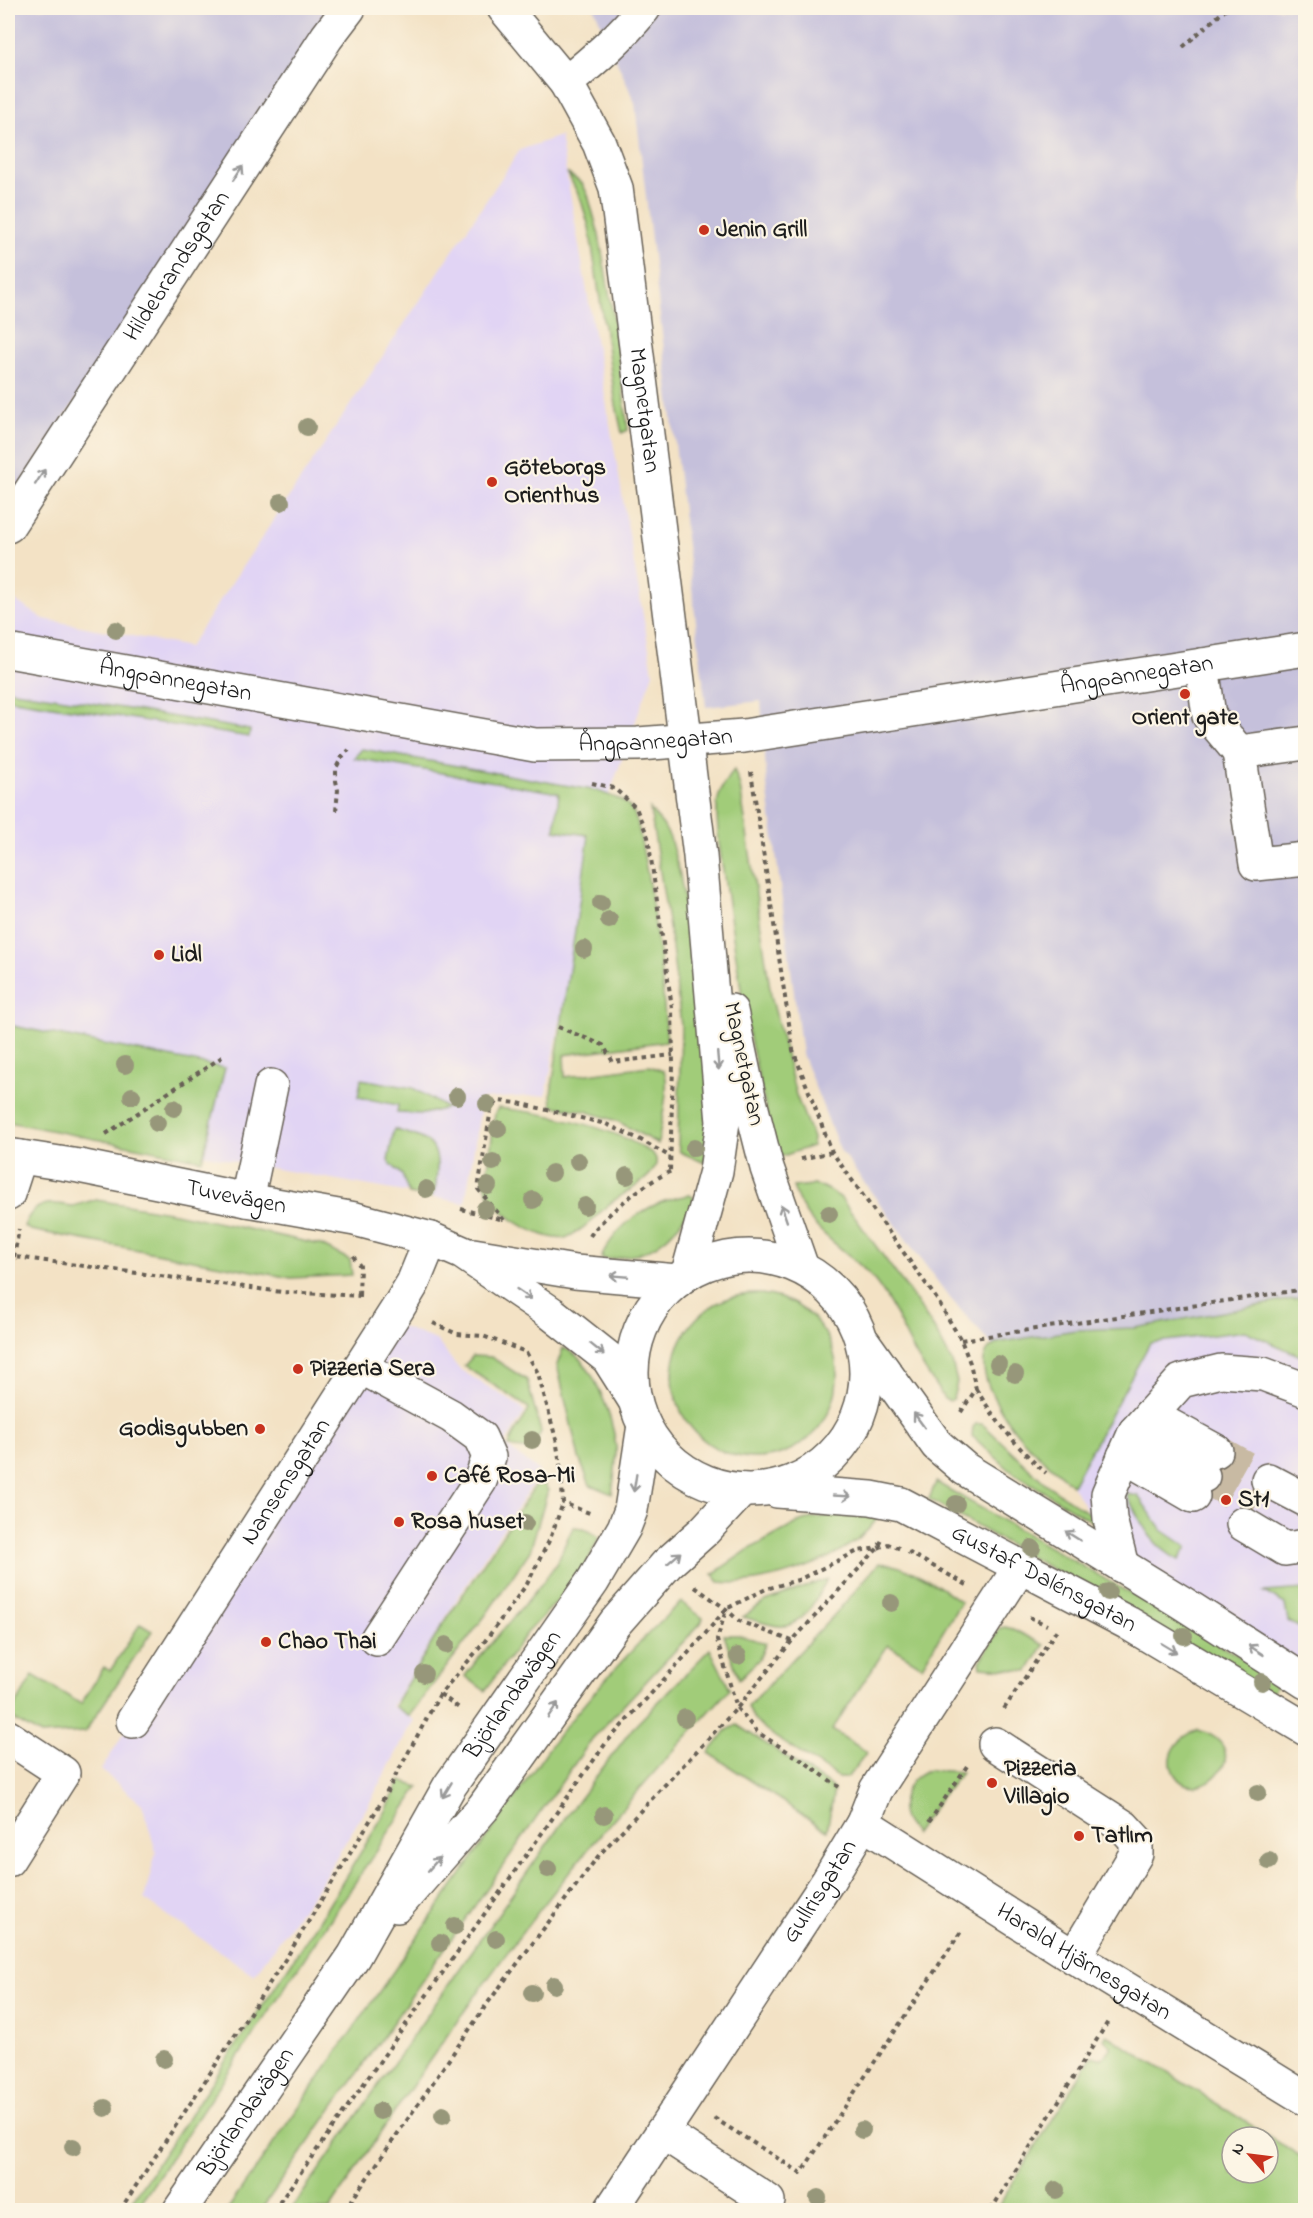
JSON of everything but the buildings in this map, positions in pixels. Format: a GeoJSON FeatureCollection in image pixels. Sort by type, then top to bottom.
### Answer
{"type":"FeatureCollection","features":[{"type":"Feature","properties":{"kind":"street","name":"Hildebrandsgatan"},"geometry":{"type":"LineString","coordinates":[[8,525],[327,37],[349,8]]}},
{"type":"Feature","properties":{"kind":"street","name":"Magnetgatan"},"geometry":{"type":"LineString","coordinates":[[504,8],[566,83],[599,143],[616,188],[700,856],[723,1122],[716,1170],[683,1277]]}},
{"type":"Feature","properties":{"kind":"street"},"geometry":{"type":"LineString","coordinates":[[566,83],[621,34],[644,8]]}},
{"type":"Feature","properties":{"kind":"street","name":"Ångpannegatan"},"geometry":{"type":"LineString","coordinates":[[8,651],[535,745],[638,744],[744,736],[1305,649]]}},
{"type":"Feature","properties":{"kind":"street"},"geometry":{"type":"LineString","coordinates":[[1202,665],[1209,716],[1239,752],[1256,864],[1305,859]]}},
{"type":"Feature","properties":{"kind":"street"},"geometry":{"type":"LineString","coordinates":[[1239,752],[1305,743]]}},
{"type":"Feature","properties":{"kind":"street","name":"Magnetgatan"},"geometry":{"type":"LineString","coordinates":[[700,856],[749,1097],[767,1168],[802,1268]]}},
{"type":"Feature","properties":{"kind":"street"},"geometry":{"type":"LineString","coordinates":[[248,1200],[271,1086]]}},
{"type":"Feature","properties":{"kind":"street"},"geometry":{"type":"LineString","coordinates":[[8,1194],[14,1156]]}},
{"type":"Feature","properties":{"kind":"street","name":"Tuvevägen"},"geometry":{"type":"LineString","coordinates":[[14,1156],[355,1219],[431,1239],[463,1253],[551,1313],[608,1358],[640,1413]]}},
{"type":"Feature","properties":{"kind":"street","name":"Nansensgatan"},"geometry":{"type":"LineString","coordinates":[[133,1721],[398,1308],[413,1283],[431,1239]]}},
{"type":"Feature","properties":{"kind":"street","name":"Tuvevägen"},"geometry":{"type":"LineString","coordinates":[[463,1253],[574,1272],[683,1277]]}},
{"type":"Feature","properties":{"kind":"street","name":"Björlandavägen"},"geometry":{"type":"LineString","coordinates":[[751,1256],[777,1259],[802,1268],[822,1281],[840,1298],[853,1319],[862,1342],[867,1369],[865,1395],[857,1421],[843,1444],[824,1464],[814,1472],[789,1484],[752,1490],[709,1484],[680,1468],[663,1452],[640,1413],[633,1389],[633,1364],[641,1329],[652,1307],[683,1277],[712,1262],[751,1256]]}},
{"type":"Feature","properties":{"kind":"street","name":"Gustaf Dalénsgatan"},"geometry":{"type":"LineString","coordinates":[[862,1342],[937,1445],[965,1469],[1305,1682]]}},
{"type":"Feature","properties":{"kind":"street"},"geometry":{"type":"LineString","coordinates":[[361,1367],[451,1416],[480,1437],[489,1457],[480,1481],[377,1639]]}},
{"type":"Feature","properties":{"kind":"street"},"geometry":{"type":"LineString","coordinates":[[1122,1566],[1110,1519],[1108,1494],[1136,1434],[1180,1381],[1221,1371],[1263,1374],[1305,1390]]}},
{"type":"Feature","properties":{"kind":"street","name":"Björlandavägen"},"geometry":{"type":"LineString","coordinates":[[180,2211],[354,1956],[449,1787],[593,1581],[624,1528],[631,1510],[640,1413]]}},
{"type":"Feature","properties":{"kind":"street"},"geometry":{"type":"LineString","coordinates":[[1136,1434],[1204,1474],[1136,1434]]}},
{"type":"Feature","properties":{"kind":"street","name":"Björlandavägen"},"geometry":{"type":"LineString","coordinates":[[354,1956],[483,1808],[615,1623],[667,1564],[752,1490]]}},
{"type":"Feature","properties":{"kind":"street","name":"Gustaf Dalénsgatan"},"geometry":{"type":"LineString","coordinates":[[752,1490],[871,1498],[901,1504],[1128,1623],[1305,1729]]}},
{"type":"Feature","properties":{"kind":"street"},"geometry":{"type":"LineString","coordinates":[[1256,1504],[1305,1500]]}},
{"type":"Feature","properties":{"kind":"street"},"geometry":{"type":"LineString","coordinates":[[1256,1504],[1305,1533]]}},
{"type":"Feature","properties":{"kind":"street"},"geometry":{"type":"LineString","coordinates":[[1256,1504],[1285,1549],[1305,1546]]}},
{"type":"Feature","properties":{"kind":"street","name":"Gullrisgatan"},"geometry":{"type":"LineString","coordinates":[[611,2211],[828,1881],[863,1823],[876,1790],[1020,1567]]}},
{"type":"Feature","properties":{"kind":"street"},"geometry":{"type":"LineString","coordinates":[[8,1737],[63,1773],[8,1860]]}},
{"type":"Feature","properties":{"kind":"street"},"geometry":{"type":"LineString","coordinates":[[988,1740],[1125,1827],[1136,1840],[1136,1854],[1074,1957]]}},
{"type":"Feature","properties":{"kind":"street","name":"Harald Hjärnesgatan"},"geometry":{"type":"LineString","coordinates":[[863,1823],[1074,1957],[1305,2099]]}},
{"type":"Feature","properties":{"kind":"street"},"geometry":{"type":"LineString","coordinates":[[662,2132],[768,2201]]}},
{"type":"Feature","properties":{"kind":"path"},"geometry":{"type":"LineString","coordinates":[[1183,47],[1227,8]]}},
{"type":"Feature","properties":{"kind":"path"},"geometry":{"type":"LineString","coordinates":[[744,736],[758,810],[793,1050],[832,1152],[936,1298],[961,1340],[1305,1288]]}},
{"type":"Feature","properties":{"kind":"path"},"geometry":{"type":"LineString","coordinates":[[336,811],[338,790],[336,768],[342,757],[356,746]]}},
{"type":"Feature","properties":{"kind":"path"},"geometry":{"type":"LineString","coordinates":[[590,783],[614,788],[636,808],[648,837],[672,1008],[670,1171]]}},
{"type":"Feature","properties":{"kind":"path"},"geometry":{"type":"LineString","coordinates":[[558,1027],[603,1045],[613,1062],[673,1054]]}},
{"type":"Feature","properties":{"kind":"path"},"geometry":{"type":"LineString","coordinates":[[103,1136],[222,1057]]}},
{"type":"Feature","properties":{"kind":"path"},"geometry":{"type":"LineString","coordinates":[[504,1220],[478,1189],[491,1109],[498,1101],[518,1103],[606,1124],[669,1156]]}},
{"type":"Feature","properties":{"kind":"path"},"geometry":{"type":"LineString","coordinates":[[351,1252],[360,1266],[359,1296]]}},
{"type":"Feature","properties":{"kind":"path"},"geometry":{"type":"LineString","coordinates":[[8,1256],[282,1292],[378,1299],[457,1334],[483,1336],[526,1352]]}},
{"type":"Feature","properties":{"kind":"path"},"geometry":{"type":"LineString","coordinates":[[120,2211],[300,1935],[382,1800],[440,1694],[482,1645],[527,1584],[550,1539],[563,1503]]}},
{"type":"Feature","properties":{"kind":"path"},"geometry":{"type":"LineString","coordinates":[[274,2211],[606,1743],[726,1609],[766,1589],[798,1580],[858,1551],[878,1548],[792,1641],[737,1708],[599,1855],[487,2004],[345,2211]]}},
{"type":"Feature","properties":{"kind":"path"},"geometry":{"type":"LineString","coordinates":[[726,1609],[739,1621],[792,1641]]}},
{"type":"Feature","properties":{"kind":"path"},"geometry":{"type":"LineString","coordinates":[[726,1609],[717,1640],[737,1708],[757,1732],[807,1763],[844,1791]]}},
{"type":"Feature","properties":{"kind":"path"},"geometry":{"type":"LineString","coordinates":[[924,1829],[988,1740],[1058,1628]]}},
{"type":"Feature","properties":{"kind":"path"},"geometry":{"type":"LineString","coordinates":[[440,1694],[467,1715]]}},
{"type":"Feature","properties":{"kind":"path"},"geometry":{"type":"LineString","coordinates":[[685,2100],[801,2173],[982,1899]]}},
{"type":"Feature","properties":{"kind":"path"},"geometry":{"type":"LineString","coordinates":[[990,2211],[1113,2014]]}},
{"type":"Feature","properties":{"kind":"shaded area"},"geometry":{"type":"Polygon","coordinates":[[[8,8],[334,8],[8,503],[8,8]]]}},
{"type":"Feature","properties":{"kind":"shaded area"},"geometry":{"type":"Polygon","coordinates":[[[594,8],[1305,8],[1305,1297],[1130,1331],[1076,1330],[1002,1342],[993,1346],[949,1297],[840,1150],[802,1054],[767,785],[761,701],[706,707],[635,103],[594,8]]]}},
{"type":"Feature","properties":{"kind":"shaded area"},"geometry":{"type":"Polygon","coordinates":[[[560,136],[653,673],[596,831],[546,1095],[482,1099],[465,1203],[203,1154],[225,1068],[8,1025],[8,596],[44,619],[189,647],[520,150],[560,136]]]}},
{"type":"Feature","properties":{"kind":"shaded area"},"geometry":{"type":"Polygon","coordinates":[[[383,1320],[436,1340],[459,1369],[521,1407],[525,1412],[504,1445],[539,1471],[538,1476],[460,1594],[392,1706],[414,1720],[370,1802],[318,1887],[254,1975],[144,1899],[156,1852],[142,1804],[101,1770],[383,1320]]]}},
{"type":"Feature","properties":{"kind":"shaded area"},"geometry":{"type":"Polygon","coordinates":[[[1245,1331],[1305,1358],[1305,1677],[1110,1548],[1072,1485],[1150,1342],[1245,1331]]]}},
{"type":"Feature","properties":{"kind":"green space"},"geometry":{"type":"Polygon","coordinates":[[[568,174],[582,183],[588,195],[599,235],[614,320],[628,430],[622,433],[589,227],[581,200],[568,174]]]}},
{"type":"Feature","properties":{"kind":"green space"},"geometry":{"type":"Polygon","coordinates":[[[8,690],[250,730],[249,737],[8,699],[8,690]]]}},
{"type":"Feature","properties":{"kind":"green space"},"geometry":{"type":"Polygon","coordinates":[[[362,749],[598,791],[621,800],[634,813],[649,883],[660,960],[667,1041],[564,1055],[565,1077],[649,1066],[664,1071],[666,1096],[658,1144],[617,1121],[585,1111],[552,1106],[551,1093],[588,842],[587,835],[555,830],[559,793],[354,758],[362,749]]]}},
{"type":"Feature","properties":{"kind":"green space"},"geometry":{"type":"Polygon","coordinates":[[[734,770],[740,786],[771,995],[796,1095],[813,1138],[812,1146],[777,1158],[746,1022],[719,844],[717,805],[722,788],[734,770]]]}},
{"type":"Feature","properties":{"kind":"green space"},"geometry":{"type":"Polygon","coordinates":[[[650,809],[670,838],[680,875],[688,922],[709,1081],[705,1163],[680,1152],[678,1145],[681,1026],[672,947],[650,809]]]}},
{"type":"Feature","properties":{"kind":"green space"},"geometry":{"type":"Polygon","coordinates":[[[8,1025],[225,1068],[202,1160],[8,1122],[8,1025]]]}},
{"type":"Feature","properties":{"kind":"green space"},"geometry":{"type":"Polygon","coordinates":[[[361,1079],[413,1088],[447,1108],[424,1114],[397,1113],[398,1105],[358,1097],[361,1079]]]}},
{"type":"Feature","properties":{"kind":"green space"},"geometry":{"type":"Polygon","coordinates":[[[498,1108],[553,1116],[611,1133],[652,1153],[656,1159],[655,1166],[643,1181],[612,1202],[578,1232],[562,1239],[543,1235],[507,1215],[493,1201],[484,1182],[491,1184],[488,1169],[495,1113],[498,1108]]]}},
{"type":"Feature","properties":{"kind":"green space"},"geometry":{"type":"Polygon","coordinates":[[[394,1129],[426,1141],[435,1151],[437,1170],[431,1198],[409,1194],[402,1175],[388,1161],[394,1129]]]}},
{"type":"Feature","properties":{"kind":"green space"},"geometry":{"type":"Polygon","coordinates":[[[813,1185],[823,1187],[840,1197],[936,1332],[952,1362],[957,1382],[953,1399],[950,1401],[944,1399],[920,1362],[881,1289],[863,1268],[808,1217],[793,1187],[813,1185]]]}},
{"type":"Feature","properties":{"kind":"green space"},"geometry":{"type":"Polygon","coordinates":[[[690,1195],[695,1202],[674,1231],[657,1245],[637,1254],[615,1259],[601,1258],[616,1234],[637,1215],[662,1202],[690,1195]]]}},
{"type":"Feature","properties":{"kind":"green space"},"geometry":{"type":"Polygon","coordinates":[[[96,1200],[175,1213],[321,1245],[350,1260],[352,1275],[291,1278],[30,1230],[24,1226],[36,1208],[46,1204],[72,1206],[96,1200]]]}},
{"type":"Feature","properties":{"kind":"green space"},"geometry":{"type":"Polygon","coordinates":[[[755,1294],[771,1295],[786,1300],[813,1318],[831,1345],[836,1360],[836,1392],[831,1407],[813,1434],[786,1452],[771,1457],[755,1458],[739,1457],[724,1452],[697,1434],[679,1407],[674,1392],[673,1376],[674,1360],[679,1345],[697,1318],[724,1300],[739,1295],[755,1294]]]}},
{"type":"Feature","properties":{"kind":"green space"},"geometry":{"type":"Polygon","coordinates":[[[1305,1297],[1305,1358],[1245,1331],[1150,1343],[1072,1485],[1016,1432],[998,1405],[985,1373],[984,1360],[989,1349],[1002,1342],[1076,1330],[1135,1328],[1305,1297]]]}},
{"type":"Feature","properties":{"kind":"green space"},"geometry":{"type":"Polygon","coordinates":[[[563,1348],[584,1363],[600,1390],[606,1406],[616,1447],[612,1494],[590,1485],[579,1458],[557,1365],[563,1348]]]}},
{"type":"Feature","properties":{"kind":"green space"},"geometry":{"type":"Polygon","coordinates":[[[473,1356],[491,1357],[527,1380],[541,1432],[531,1450],[509,1446],[529,1408],[464,1366],[473,1356]]]}},
{"type":"Feature","properties":{"kind":"green space"},"geometry":{"type":"Polygon","coordinates":[[[976,1424],[982,1424],[1046,1484],[1094,1517],[1099,1526],[1012,1472],[972,1436],[973,1427],[976,1424]]]}},
{"type":"Feature","properties":{"kind":"green space"},"geometry":{"type":"Polygon","coordinates":[[[540,1478],[548,1490],[530,1551],[485,1616],[409,1716],[395,1707],[397,1700],[442,1626],[540,1478]]]}},
{"type":"Feature","properties":{"kind":"green space"},"geometry":{"type":"Polygon","coordinates":[[[936,1482],[1281,1680],[1271,1694],[929,1499],[936,1482]]]}},
{"type":"Feature","properties":{"kind":"green space"},"geometry":{"type":"Polygon","coordinates":[[[1128,1494],[1138,1496],[1162,1530],[1187,1547],[1179,1560],[1154,1541],[1137,1516],[1128,1494]]]}},
{"type":"Feature","properties":{"kind":"green space"},"geometry":{"type":"Polygon","coordinates":[[[837,1514],[878,1517],[866,1532],[849,1545],[829,1557],[783,1575],[738,1583],[719,1582],[713,1574],[748,1550],[803,1520],[837,1514]]]}},
{"type":"Feature","properties":{"kind":"green space"},"geometry":{"type":"Polygon","coordinates":[[[574,1527],[583,1528],[599,1537],[581,1576],[527,1633],[485,1691],[465,1676],[556,1564],[574,1527]]]}},
{"type":"Feature","properties":{"kind":"green space"},"geometry":{"type":"Polygon","coordinates":[[[879,1563],[912,1571],[961,1602],[922,1666],[888,1645],[832,1730],[867,1752],[847,1778],[839,1778],[775,1737],[754,1720],[748,1707],[879,1563]]]}},
{"type":"Feature","properties":{"kind":"green space"},"geometry":{"type":"Polygon","coordinates":[[[827,1579],[809,1610],[788,1626],[766,1624],[743,1617],[766,1601],[827,1579]]]}},
{"type":"Feature","properties":{"kind":"green space"},"geometry":{"type":"Polygon","coordinates":[[[1306,1589],[1305,1631],[1288,1621],[1285,1604],[1264,1592],[1306,1589]]]}},
{"type":"Feature","properties":{"kind":"green space"},"geometry":{"type":"Polygon","coordinates":[[[681,1602],[703,1618],[701,1623],[592,1739],[261,2210],[227,2210],[556,1738],[616,1668],[681,1602]]]}},
{"type":"Feature","properties":{"kind":"green space"},"geometry":{"type":"Polygon","coordinates":[[[140,1624],[152,1631],[85,1732],[41,1735],[9,1717],[33,1675],[81,1704],[104,1667],[110,1671],[140,1624]]]}},
{"type":"Feature","properties":{"kind":"green space"},"geometry":{"type":"Polygon","coordinates":[[[1005,1627],[1044,1645],[1028,1671],[981,1667],[980,1662],[1000,1628],[1005,1627]]]}},
{"type":"Feature","properties":{"kind":"green space"},"geometry":{"type":"Polygon","coordinates":[[[724,1635],[738,1635],[766,1643],[759,1659],[739,1679],[724,1635]]]}},
{"type":"Feature","properties":{"kind":"green space"},"geometry":{"type":"Polygon","coordinates":[[[710,1649],[730,1689],[663,1762],[577,1862],[526,1927],[439,2047],[329,2210],[291,2210],[568,1814],[632,1729],[710,1649]]]}},
{"type":"Feature","properties":{"kind":"green space"},"geometry":{"type":"Polygon","coordinates":[[[737,1725],[834,1790],[827,1831],[709,1753],[727,1730],[737,1725]]]}},
{"type":"Feature","properties":{"kind":"green space"},"geometry":{"type":"Polygon","coordinates":[[[1198,1730],[1216,1739],[1224,1750],[1225,1762],[1219,1773],[1209,1781],[1197,1785],[1185,1784],[1175,1775],[1171,1761],[1172,1754],[1179,1742],[1198,1730]]]}},
{"type":"Feature","properties":{"kind":"green space"},"geometry":{"type":"Polygon","coordinates":[[[930,1770],[962,1772],[915,1834],[903,1815],[903,1799],[916,1777],[930,1770]]]}},
{"type":"Feature","properties":{"kind":"green space"},"geometry":{"type":"Polygon","coordinates":[[[400,1781],[419,1787],[136,2210],[126,2210],[317,1924],[386,1811],[400,1781]]]}},
{"type":"Feature","properties":{"kind":"green space"},"geometry":{"type":"Polygon","coordinates":[[[1107,2035],[1251,2125],[1220,2125],[1220,2185],[1280,2185],[1280,2143],[1305,2159],[1305,2210],[996,2210],[1092,2056],[1103,2059],[1111,2045],[1104,2039],[1107,2035]]]}},
{"type":"Feature","properties":{"kind":"tunnel"},"geometry":{"type":"LineString","coordinates":[[1216,1451],[1268,1480]]}},
{"type":"Feature","properties":{"kind":"tunnel"},"geometry":{"type":"LineString","coordinates":[[1203,1476],[1256,1506]]}},
{"type":"Feature","properties":{"kind":"place","name":"Jenin Grill"},"geometry":{"type":"Point","coordinates":[704,230]}},
{"type":"Feature","properties":{"kind":"place","name":"Göteborgs Orienthus"},"geometry":{"type":"Point","coordinates":[492,482]}},
{"type":"Feature","properties":{"kind":"place","name":"Orient gate"},"geometry":{"type":"Point","coordinates":[1185,694]}},
{"type":"Feature","properties":{"kind":"place","name":"Lidl"},"geometry":{"type":"Point","coordinates":[159,955]}},
{"type":"Feature","properties":{"kind":"place","name":"Pizzeria Sera"},"geometry":{"type":"Point","coordinates":[298,1369]}},
{"type":"Feature","properties":{"kind":"place","name":"Godisgubben"},"geometry":{"type":"Point","coordinates":[260,1429]}},
{"type":"Feature","properties":{"kind":"place","name":"Café Rosa-Mi"},"geometry":{"type":"Point","coordinates":[432,1476]}},
{"type":"Feature","properties":{"kind":"place","name":"St1"},"geometry":{"type":"Point","coordinates":[1226,1500]}},
{"type":"Feature","properties":{"kind":"place","name":"Rosa huset"},"geometry":{"type":"Point","coordinates":[399,1522]}},
{"type":"Feature","properties":{"kind":"place","name":"Chao Thai"},"geometry":{"type":"Point","coordinates":[266,1642]}},
{"type":"Feature","properties":{"kind":"place","name":"Pizzeria Villagio"},"geometry":{"type":"Point","coordinates":[992,1783]}},
{"type":"Feature","properties":{"kind":"place","name":"Tatlım"},"geometry":{"type":"Point","coordinates":[1079,1836]}}]}
